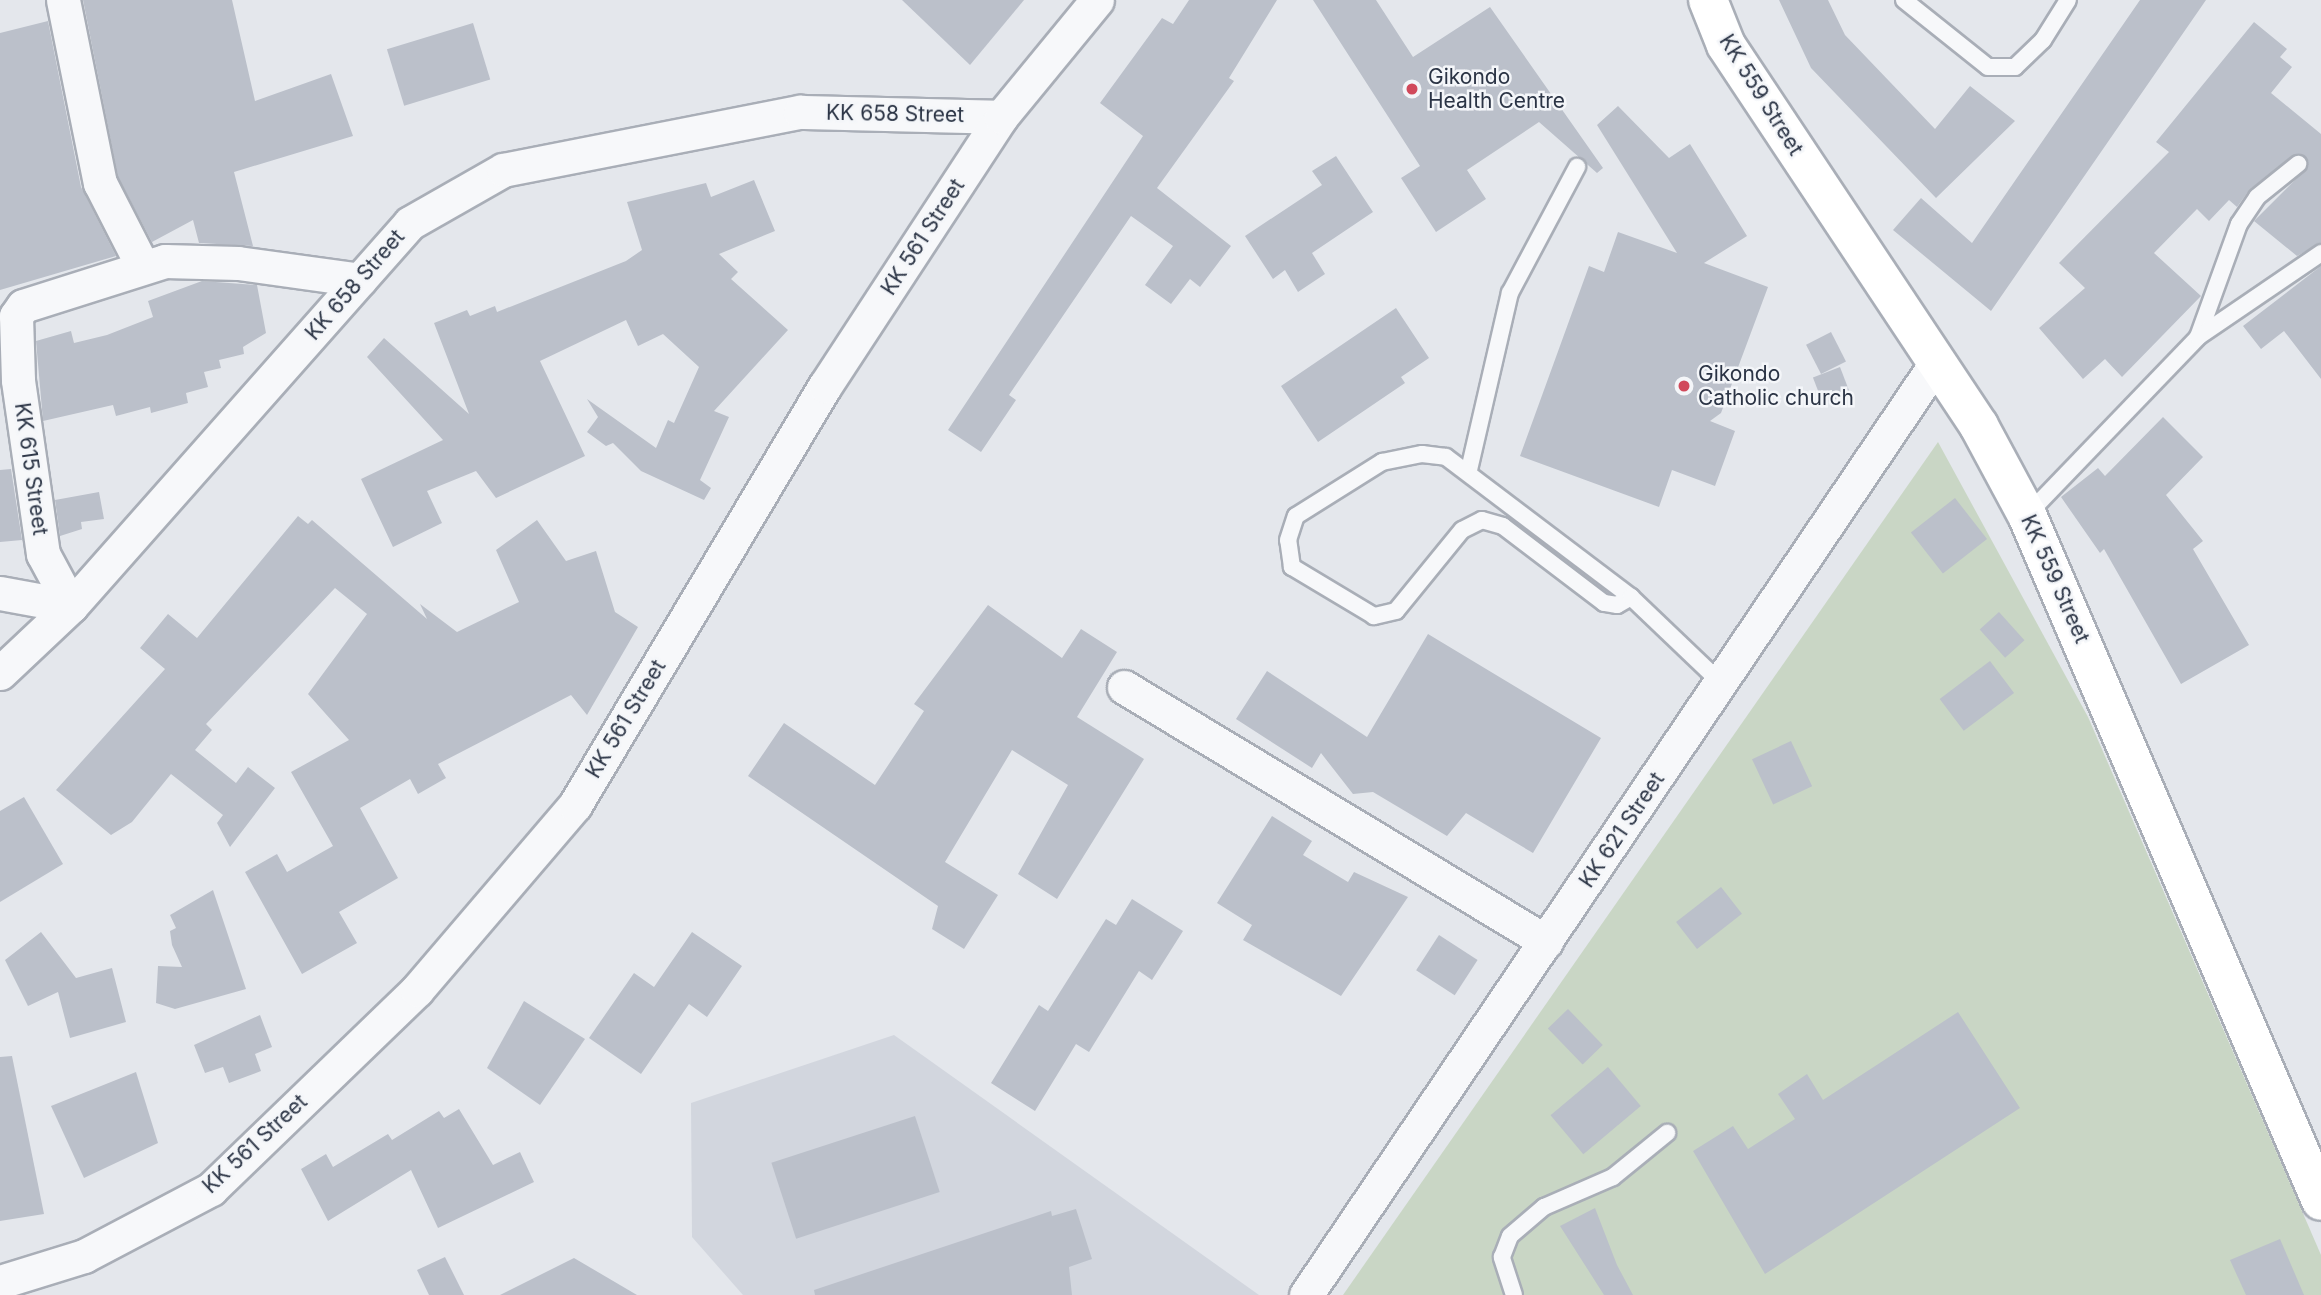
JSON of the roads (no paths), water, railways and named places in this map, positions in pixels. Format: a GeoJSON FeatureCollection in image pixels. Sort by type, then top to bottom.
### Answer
{"type":"FeatureCollection","features":[{"type":"Feature","properties":{"kind":"main road","name":"KK 559 Street"},"geometry":{"type":"LineString","coordinates":[[1708,0],[1726,45],[1936,363],[2027,515],[2321,1201]]}},
{"type":"Feature","properties":{"kind":"street"},"geometry":{"type":"LineString","coordinates":[[63,0],[100,183],[143,267]]}},
{"type":"Feature","properties":{"kind":"street","name":"KK 561 Street"},"geometry":{"type":"LineString","coordinates":[[0,1282],[84,1256],[211,1189],[417,990],[575,805],[825,386],[1001,117],[1097,0]]}},
{"type":"Feature","properties":{"kind":"street","name":"KK 658 Street"},"geometry":{"type":"LineString","coordinates":[[0,673],[71,606],[410,223],[503,170],[800,112],[1001,117]]}},
{"type":"Feature","properties":{"kind":"street","name":"KK 615 Street"},"geometry":{"type":"LineString","coordinates":[[71,606],[43,554],[18,380],[16,316],[36,301],[165,261],[239,263],[360,280]]}},
{"type":"Feature","properties":{"kind":"street","name":"KK 621 Street"},"geometry":{"type":"LineString","coordinates":[[1306,1295],[1722,684],[1936,363]]}},
{"type":"Feature","properties":{"kind":"street"},"geometry":{"type":"LineString","coordinates":[[0,593],[71,606]]}},
{"type":"Feature","properties":{"kind":"street"},"geometry":{"type":"LineString","coordinates":[[1124,687],[1546,942]]}},
{"type":"Feature","properties":{"kind":"lane"},"geometry":{"type":"LineString","coordinates":[[1904,0],[1987,67],[2014,67],[2043,40],[2068,0]]}},
{"type":"Feature","properties":{"kind":"lane"},"geometry":{"type":"LineString","coordinates":[[2198,337],[2239,224],[2258,197],[2298,164]]}},
{"type":"Feature","properties":{"kind":"lane"},"geometry":{"type":"LineString","coordinates":[[1469,470],[1510,292],[1577,167]]}},
{"type":"Feature","properties":{"kind":"lane"},"geometry":{"type":"LineString","coordinates":[[2027,515],[2198,337],[2321,253]]}},
{"type":"Feature","properties":{"kind":"lane"},"geometry":{"type":"LineString","coordinates":[[1632,597],[1617,605],[1604,603],[1503,526],[1482,520],[1462,530],[1396,611],[1363,611],[1292,567],[1288,540],[1296,516],[1382,462],[1422,454],[1469,470],[1632,597],[1722,684]]}},
{"type":"Feature","properties":{"kind":"lane"},"geometry":{"type":"LineString","coordinates":[[1514,1295],[1502,1257],[1510,1236],[1544,1207],[1614,1177],[1667,1133]]}},
{"type":"Feature","properties":{"kind":"place","name":"Gikondo Health Centre"},"geometry":{"type":"Point","coordinates":[1412,89]}},
{"type":"Feature","properties":{"kind":"place","name":"Gikondo Catholic church"},"geometry":{"type":"Point","coordinates":[1684,386]}}]}
